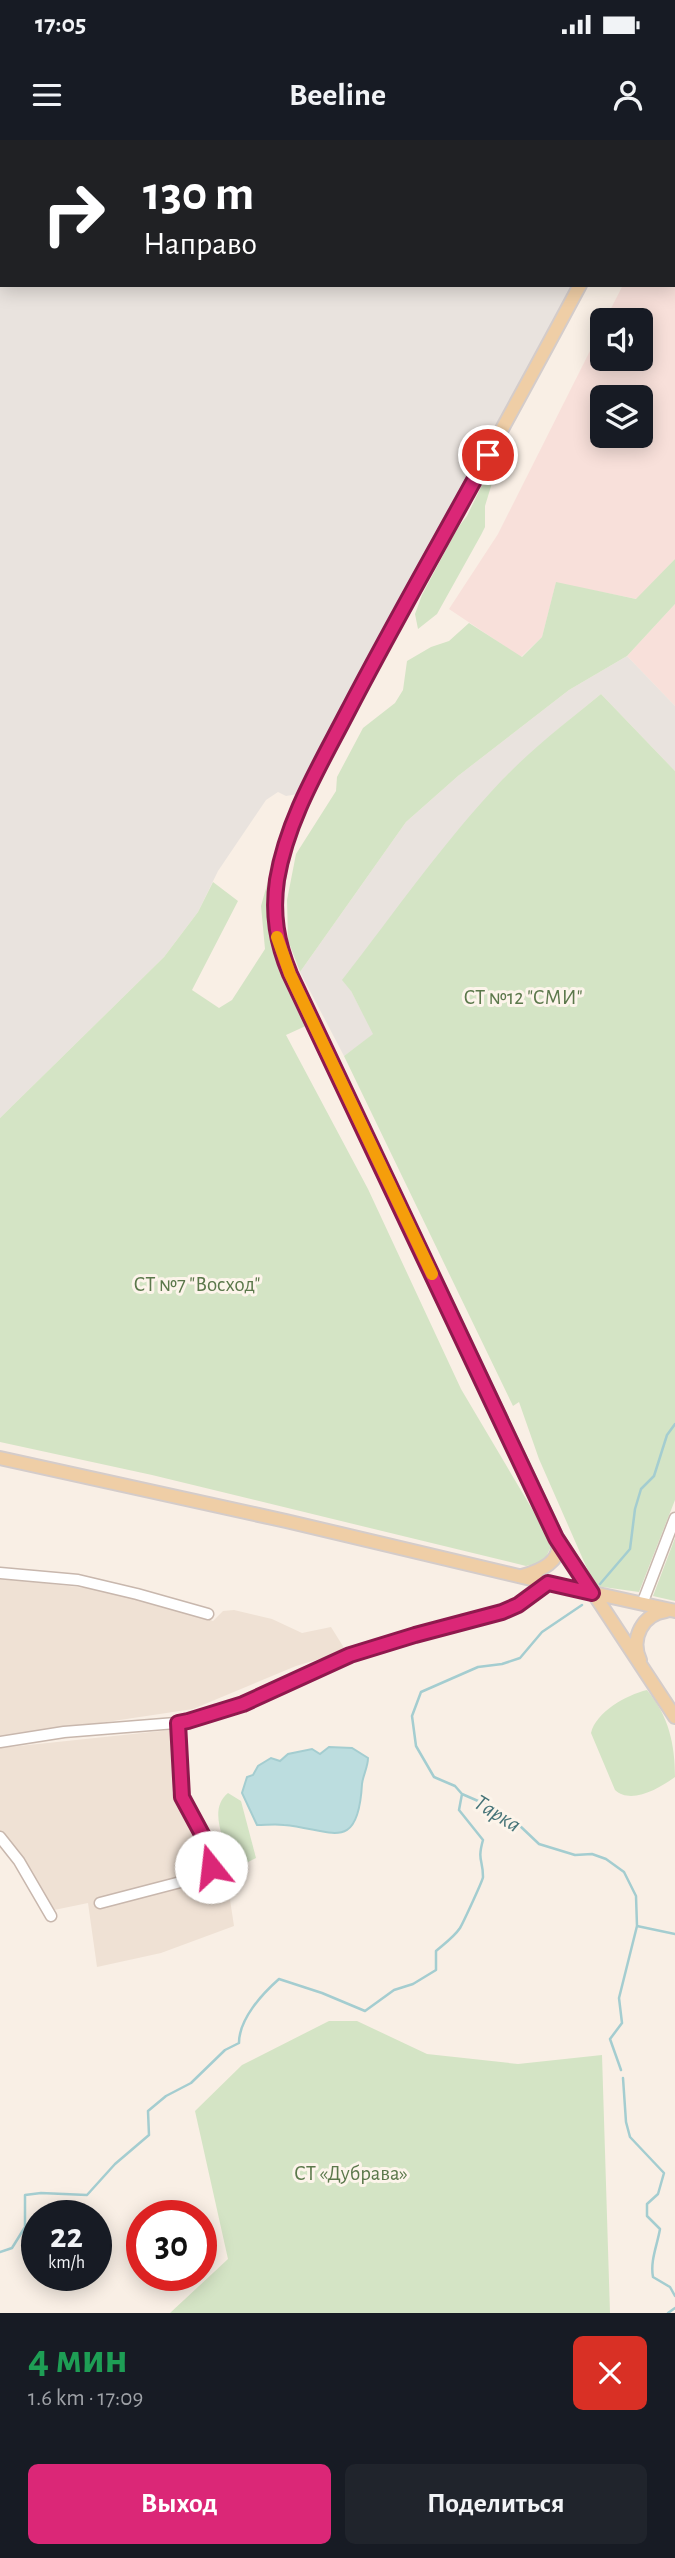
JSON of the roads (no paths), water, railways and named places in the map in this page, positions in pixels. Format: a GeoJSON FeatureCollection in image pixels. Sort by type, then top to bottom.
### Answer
{"type":"FeatureCollection","features":[{"type":"Feature","properties":{"kind":"main road"},"geometry":{"type":"LineString","coordinates":[[521,1576],[539,1571],[548,1565],[556,1557],[559,1545],[290,974],[277,937],[275,910],[282,855],[312,780],[579,287]]}},
{"type":"Feature","properties":{"kind":"main road"},"geometry":{"type":"LineString","coordinates":[[0,1458],[286,1521],[592,1593],[645,1598],[673,1610]]}},
{"type":"Feature","properties":{"kind":"main road"},"geometry":{"type":"LineString","coordinates":[[556,1538],[675,1717]]}},
{"type":"Feature","properties":{"kind":"main road"},"geometry":{"type":"LineString","coordinates":[[648,1676],[636,1652],[639,1630],[655,1612],[673,1610]]}},
{"type":"Feature","properties":{"kind":"street"},"geometry":{"type":"LineString","coordinates":[[645,1598],[675,1518]]}},
{"type":"Feature","properties":{"kind":"street"},"geometry":{"type":"LineString","coordinates":[[0,1573],[78,1580],[208,1614]]}},
{"type":"Feature","properties":{"kind":"street"},"geometry":{"type":"LineString","coordinates":[[0,1742],[64,1732],[188,1721],[243,1704],[350,1655],[502,1612],[518,1605],[548,1583]]}},
{"type":"Feature","properties":{"kind":"street"},"geometry":{"type":"LineString","coordinates":[[100,1903],[196,1878],[206,1874],[211,1867],[206,1844],[182,1797],[178,1723]]}},
{"type":"Feature","properties":{"kind":"street"},"geometry":{"type":"LineString","coordinates":[[0,1837],[19,1861],[51,1916]]}},
{"type":"Feature","properties":{"kind":"water"},"geometry":{"type":"Polygon","coordinates":[[[329,1747],[352,1748],[368,1758],[355,1821],[348,1829],[339,1833],[328,1833],[284,1825],[257,1825],[242,1793],[247,1777],[253,1775],[258,1766],[271,1758],[280,1761],[288,1754],[312,1749],[320,1754],[329,1747]]]}},
{"type":"Feature","properties":{"kind":"waterway","name":"Тарка"},"geometry":{"type":"LineString","coordinates":[[600,1584],[630,1549],[635,1509],[641,1489],[654,1476],[667,1435],[675,1424]]}},
{"type":"Feature","properties":{"kind":"waterway","name":"Тарка"},"geometry":{"type":"LineString","coordinates":[[582,1605],[542,1632],[520,1658],[478,1667],[421,1692],[412,1716],[416,1746],[434,1777],[455,1786],[462,1794],[485,1804],[519,1825],[539,1844],[575,1855],[592,1854],[606,1859],[624,1872],[636,1896],[637,1926],[619,1998],[622,2023],[610,2039],[621,2070]]}},
{"type":"Feature","properties":{"kind":"waterway"},"geometry":{"type":"LineString","coordinates":[[0,2252],[12,2248],[25,2227],[25,2195],[87,2195],[115,2164],[149,2135],[148,2111],[166,2096],[191,2083],[225,2050],[239,2043],[247,2016],[279,1979],[365,2011],[394,1990],[413,1984],[436,1970],[436,1951],[460,1928],[483,1877],[480,1856],[483,1840],[459,1810],[462,1794]]}},
{"type":"Feature","properties":{"kind":"waterway"},"geometry":{"type":"LineString","coordinates":[[637,1926],[675,1934]]}},
{"type":"Feature","properties":{"kind":"waterway","name":"Тарка"},"geometry":{"type":"LineString","coordinates":[[623,2078],[626,2122],[630,2137],[664,2173],[658,2194],[647,2204],[647,2216],[660,2229],[653,2259],[653,2277],[670,2287],[675,2296]]}},
{"type":"Feature","properties":{"kind":"waterway","name":"Тарка"},"geometry":{"type":"LineString","coordinates":[[668,2313],[675,2308]]}},
{"type":"Feature","properties":{"kind":"park label","name":"СТ №12 \"СМИ\""},"geometry":{"type":"Point","coordinates":[523,997]}},
{"type":"Feature","properties":{"kind":"park label","name":"СТ №7 \"Восход\""},"geometry":{"type":"Point","coordinates":[197,1284]}},
{"type":"Feature","properties":{"kind":"park label","name":"СТ «Дубрава»"},"geometry":{"type":"Point","coordinates":[351,2173]}}]}
